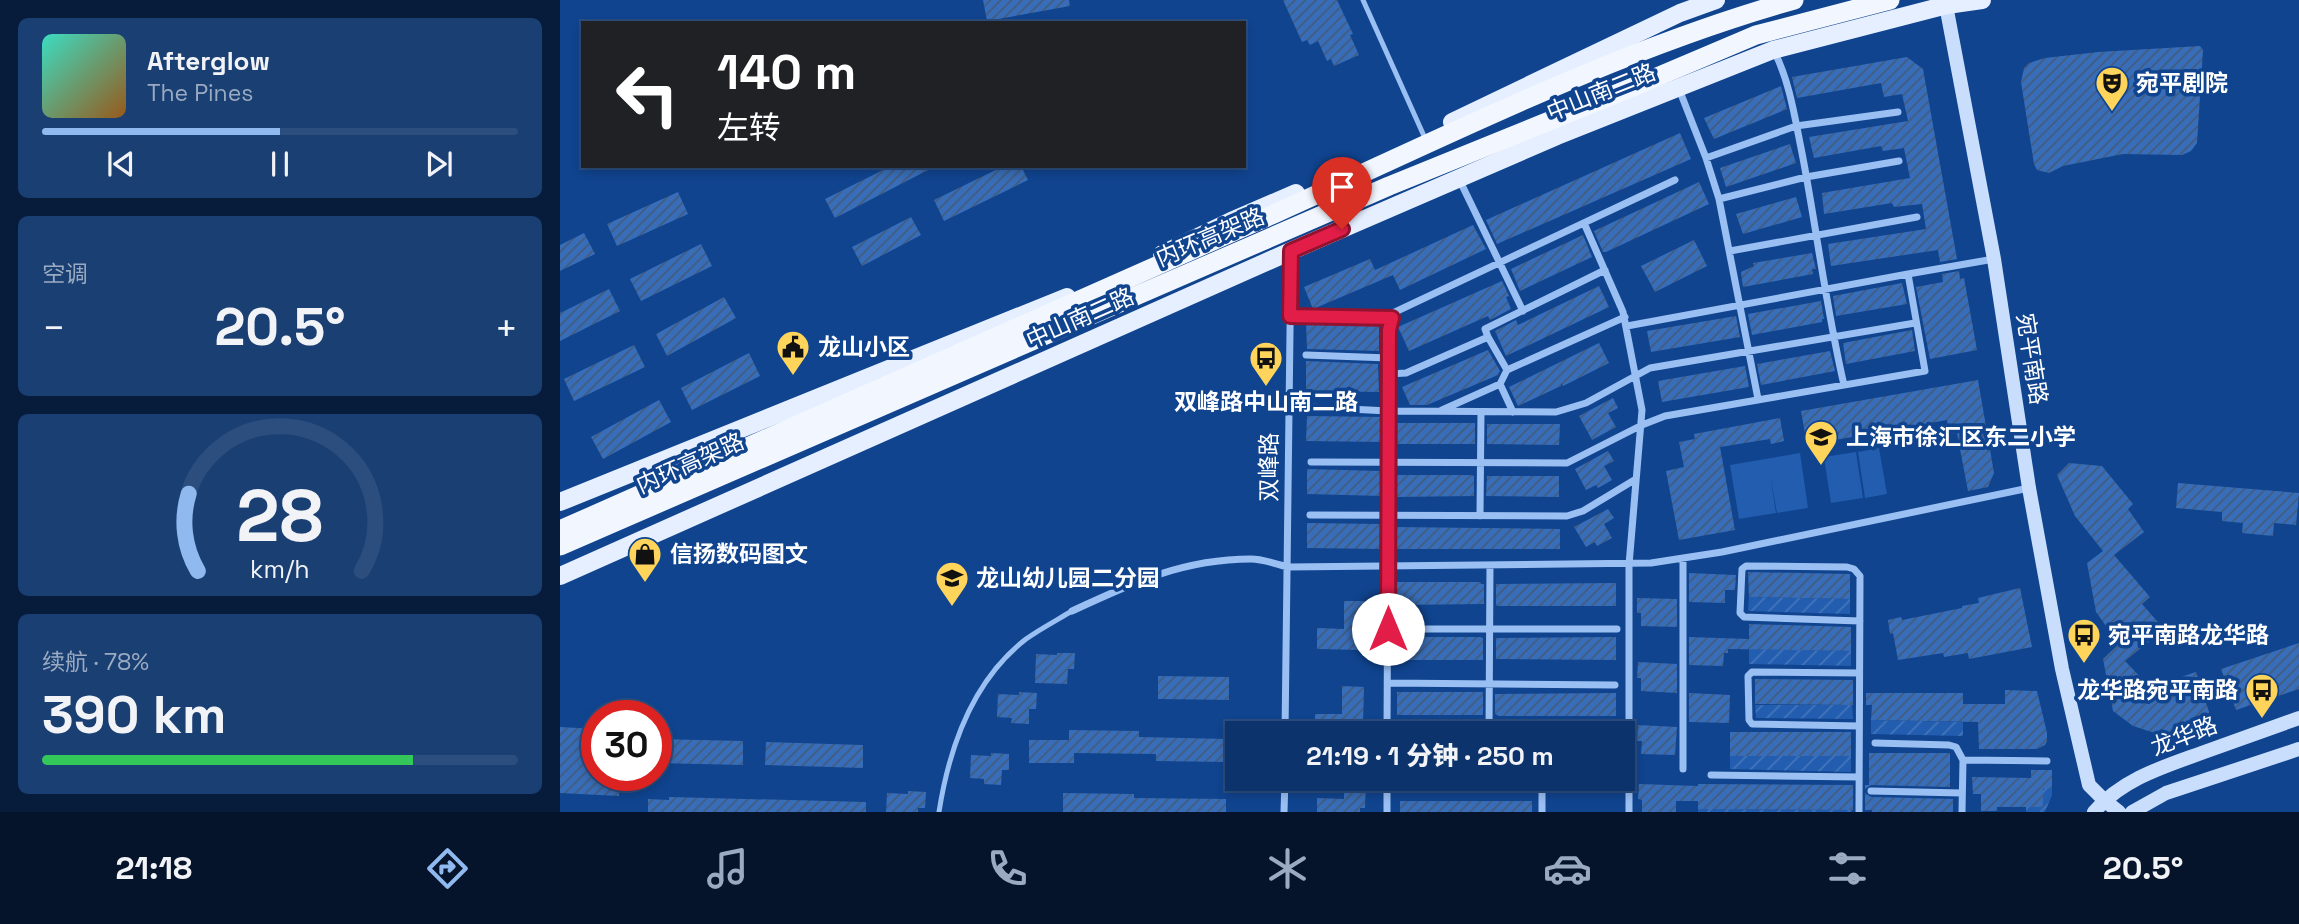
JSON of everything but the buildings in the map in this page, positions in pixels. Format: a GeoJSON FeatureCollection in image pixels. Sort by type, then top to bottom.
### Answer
{"type":"FeatureCollection","features":[{"type":"Feature","properties":{"kind":"highway","name":"内环高架路"},"geometry":{"type":"LineString","coordinates":[[560,530],[1064,308],[1607,64],[1729,18],[1794,0]]}},
{"type":"Feature","properties":{"kind":"highway","name":"内环高架路"},"geometry":{"type":"LineString","coordinates":[[560,547],[1377,191],[1639,86],[1756,34],[1890,0]]}},
{"type":"Feature","properties":{"kind":"main road","name":"中山南二路"},"geometry":{"type":"LineString","coordinates":[[560,502],[1113,278],[1231,221],[1278,208],[1680,13],[1716,0]]}},
{"type":"Feature","properties":{"kind":"main road","name":"中山南二路"},"geometry":{"type":"LineString","coordinates":[[560,576],[1556,136],[1773,50],[1946,3],[1982,0]]}},
{"type":"Feature","properties":{"kind":"main road","name":"宛平南路"},"geometry":{"type":"LineString","coordinates":[[1946,3],[1994,259],[2029,488],[2055,635],[2077,738],[2089,785],[2104,806],[2119,812]]}},
{"type":"Feature","properties":{"kind":"main road","name":"龙华路"},"geometry":{"type":"LineString","coordinates":[[2094,812],[2126,785],[2155,770],[2299,718]]}},
{"type":"Feature","properties":{"kind":"main road","name":"龙华路"},"geometry":{"type":"LineString","coordinates":[[2132,812],[2166,793],[2299,748]]}},
{"type":"Feature","properties":{"kind":"street"},"geometry":{"type":"LineString","coordinates":[[1773,50],[1783,68],[1796,126],[1823,289],[1843,385]]}},
{"type":"Feature","properties":{"kind":"street"},"geometry":{"type":"LineString","coordinates":[[1678,88],[1719,199],[1759,400]]}},
{"type":"Feature","properties":{"kind":"street"},"geometry":{"type":"LineString","coordinates":[[1706,159],[1796,126],[1898,112]]}},
{"type":"Feature","properties":{"kind":"street"},"geometry":{"type":"LineString","coordinates":[[1719,199],[1806,177],[1899,161]]}},
{"type":"Feature","properties":{"kind":"street"},"geometry":{"type":"LineString","coordinates":[[1459,178],[1523,311]]}},
{"type":"Feature","properties":{"kind":"street"},"geometry":{"type":"LineString","coordinates":[[1387,721],[1389,330],[1395,312],[1675,180]]}},
{"type":"Feature","properties":{"kind":"street"},"geometry":{"type":"LineString","coordinates":[[1730,251],[1917,217]]}},
{"type":"Feature","properties":{"kind":"street"},"geometry":{"type":"LineString","coordinates":[[1584,223],[1625,317],[1642,410],[1629,565],[1629,812]]}},
{"type":"Feature","properties":{"kind":"street","name":"双峰路"},"geometry":{"type":"LineString","coordinates":[[1284,227],[1291,251],[1285,721]]}},
{"type":"Feature","properties":{"kind":"street"},"geometry":{"type":"LineString","coordinates":[[1627,326],[1994,259]]}},
{"type":"Feature","properties":{"kind":"street"},"geometry":{"type":"LineString","coordinates":[[1507,370],[1485,329],[1605,270]]}},
{"type":"Feature","properties":{"kind":"street"},"geometry":{"type":"LineString","coordinates":[[1311,462],[1567,463],[1642,425],[1677,413],[1925,371],[1908,274]]}},
{"type":"Feature","properties":{"kind":"street"},"geometry":{"type":"LineString","coordinates":[[1290,316],[1392,318]]}},
{"type":"Feature","properties":{"kind":"street"},"geometry":{"type":"LineString","coordinates":[[1440,411],[1500,384],[1507,370],[1625,317]]}},
{"type":"Feature","properties":{"kind":"street"},"geometry":{"type":"LineString","coordinates":[[1308,407],[1389,411],[1556,412],[1586,403],[1650,368],[1915,323]]}},
{"type":"Feature","properties":{"kind":"street"},"geometry":{"type":"LineString","coordinates":[[1389,374],[1406,373],[1488,337]]}},
{"type":"Feature","properties":{"kind":"street"},"geometry":{"type":"LineString","coordinates":[[1306,355],[1389,358]]}},
{"type":"Feature","properties":{"kind":"street"},"geometry":{"type":"LineString","coordinates":[[1500,384],[1513,412]]}},
{"type":"Feature","properties":{"kind":"street"},"geometry":{"type":"LineString","coordinates":[[1480,516],[1481,412]]}},
{"type":"Feature","properties":{"kind":"street"},"geometry":{"type":"LineString","coordinates":[[1310,515],[1567,516],[1583,512],[1636,479]]}},
{"type":"Feature","properties":{"kind":"street"},"geometry":{"type":"LineString","coordinates":[[1072,611],[1143,578],[1177,568],[1213,562],[1254,559],[1288,567],[1629,565],[1683,559],[2029,488]]}},
{"type":"Feature","properties":{"kind":"street"},"geometry":{"type":"LineString","coordinates":[[1683,559],[1683,769]]}},
{"type":"Feature","properties":{"kind":"street"},"geometry":{"type":"LineString","coordinates":[[1489,721],[1490,565]]}},
{"type":"Feature","properties":{"kind":"street"},"geometry":{"type":"LineString","coordinates":[[1859,812],[1859,673],[1860,621],[1860,576],[1854,569],[1847,567],[1746,566],[1742,569],[1740,613],[1744,617],[1860,621]]}},
{"type":"Feature","properties":{"kind":"street"},"geometry":{"type":"LineString","coordinates":[[1388,629],[1617,629]]}},
{"type":"Feature","properties":{"kind":"street"},"geometry":{"type":"LineString","coordinates":[[1859,673],[1752,672],[1748,676],[1749,720],[1752,723],[1859,726]]}},
{"type":"Feature","properties":{"kind":"street"},"geometry":{"type":"LineString","coordinates":[[1388,683],[1615,685]]}},
{"type":"Feature","properties":{"kind":"street"},"geometry":{"type":"LineString","coordinates":[[1875,743],[1956,747],[1963,760],[1962,812]]}},
{"type":"Feature","properties":{"kind":"street"},"geometry":{"type":"LineString","coordinates":[[1963,760],[2047,761]]}},
{"type":"Feature","properties":{"kind":"street"},"geometry":{"type":"LineString","coordinates":[[1711,775],[1859,777]]}},
{"type":"Feature","properties":{"kind":"street"},"geometry":{"type":"LineString","coordinates":[[1284,791],[1284,812]]}},
{"type":"Feature","properties":{"kind":"street"},"geometry":{"type":"LineString","coordinates":[[1387,791],[1387,812]]}},
{"type":"Feature","properties":{"kind":"street"},"geometry":{"type":"LineString","coordinates":[[1542,791],[1542,812]]}},
{"type":"Feature","properties":{"kind":"street"},"geometry":{"type":"LineString","coordinates":[[1871,791],[1962,793]]}},
{"type":"Feature","properties":{"kind":"lane"},"geometry":{"type":"LineString","coordinates":[[1363,0],[1424,136]]}},
{"type":"Feature","properties":{"kind":"lane"},"geometry":{"type":"LineString","coordinates":[[939,812],[944,781],[960,730],[988,678],[1026,640],[1072,611]]}},
{"type":"Feature","properties":{"kind":"shaded area"},"geometry":{"type":"Polygon","coordinates":[[[1879,448],[1887,494],[1865,498],[1858,452],[1879,448]]]}},
{"type":"Feature","properties":{"kind":"shaded area"},"geometry":{"type":"Polygon","coordinates":[[[1856,452],[1863,498],[1831,503],[1824,457],[1856,452]]]}},
{"type":"Feature","properties":{"kind":"shaded area"},"geometry":{"type":"Polygon","coordinates":[[[1800,453],[1808,508],[1777,513],[1770,474],[1776,513],[1739,519],[1730,465],[1800,453]]]}},
{"type":"Feature","properties":{"kind":"shaded area"},"geometry":{"type":"Polygon","coordinates":[[[1749,597],[1850,599],[1850,614],[1748,611],[1749,597]]]}},
{"type":"Feature","properties":{"kind":"shaded area"},"geometry":{"type":"Polygon","coordinates":[[[1749,649],[1851,651],[1851,666],[1749,664],[1749,649]]]}},
{"type":"Feature","properties":{"kind":"shaded area"},"geometry":{"type":"Polygon","coordinates":[[[1755,705],[1852,705],[1853,719],[1756,718],[1755,705]]]}},
{"type":"Feature","properties":{"kind":"shaded area"},"geometry":{"type":"Polygon","coordinates":[[[1871,720],[1963,722],[1963,736],[1871,734],[1871,720]]]}},
{"type":"Feature","properties":{"kind":"shaded area"},"geometry":{"type":"Polygon","coordinates":[[[1730,756],[1851,756],[1851,772],[1730,769],[1730,756]]]}},
{"type":"Feature","properties":{"kind":"shaded area"},"geometry":{"type":"Polygon","coordinates":[[[2043,788],[2052,788],[2045,812],[2026,812],[2026,807],[2043,788]]]}},
{"type":"Feature","properties":{"kind":"shaded area"},"geometry":{"type":"Polygon","coordinates":[[[1698,809],[1852,810],[1852,812],[1698,812],[1698,809]]]}},
{"type":"Feature","properties":{"kind":"place","name":"宛平剧院"},"geometry":{"type":"Point","coordinates":[2112,113]}},
{"type":"Feature","properties":{"kind":"place","name":"龙山小区"},"geometry":{"type":"Point","coordinates":[793,377]}},
{"type":"Feature","properties":{"kind":"place","name":"双峰路中山南二路"},"geometry":{"type":"Point","coordinates":[1266,388]}},
{"type":"Feature","properties":{"kind":"place","name":"上海市徐汇区东二小学"},"geometry":{"type":"Point","coordinates":[1821,467]}},
{"type":"Feature","properties":{"kind":"place","name":"信扬数码图文"},"geometry":{"type":"Point","coordinates":[645,584]}},
{"type":"Feature","properties":{"kind":"place","name":"龙山幼儿园二分园"},"geometry":{"type":"Point","coordinates":[952,608]}},
{"type":"Feature","properties":{"kind":"place","name":"宛平南路龙华路"},"geometry":{"type":"Point","coordinates":[2084,665]}},
{"type":"Feature","properties":{"kind":"place","name":"龙华路宛平南路"},"geometry":{"type":"Point","coordinates":[2262,720]}},
{"type":"Feature","properties":{"kind":"route"},"geometry":{"type":"LineString","coordinates":[[1342,229],[1291,251],[1290,316],[1392,318],[1389,330],[1388,629]]}}]}
